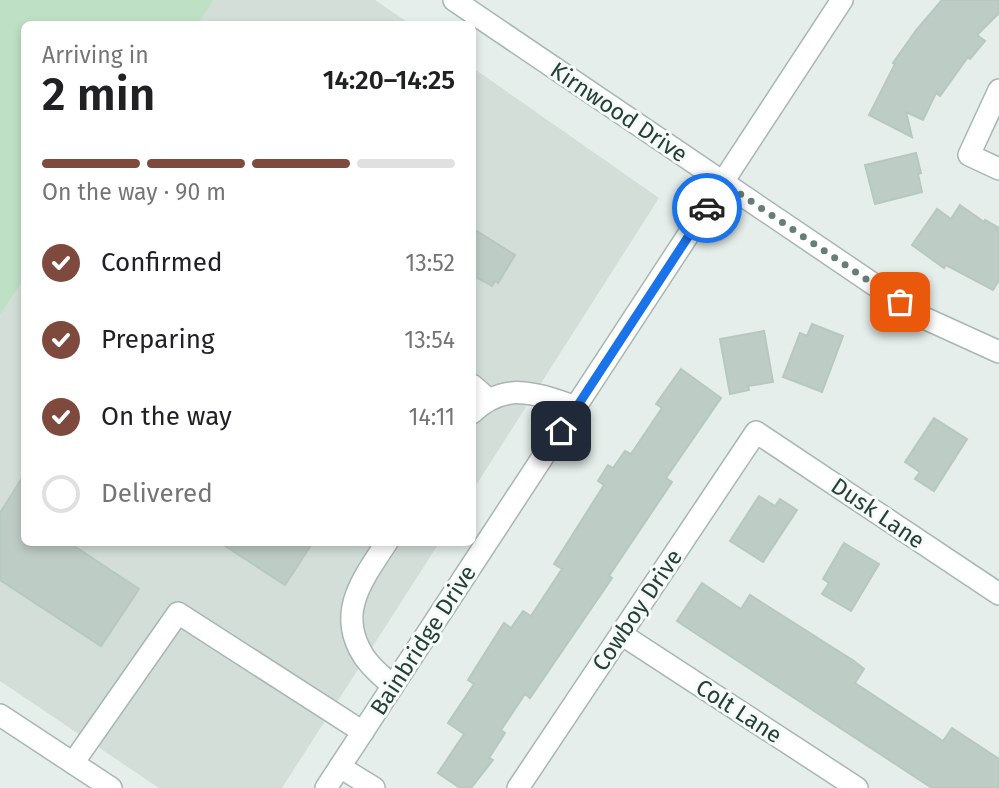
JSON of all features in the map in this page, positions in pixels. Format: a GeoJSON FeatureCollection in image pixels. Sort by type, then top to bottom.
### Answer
{"type":"FeatureCollection","features":[{"type":"Feature","properties":{"kind":"street","name":"Kirnwood Drive"},"geometry":{"type":"LineString","coordinates":[[454,0],[922,317],[999,352]]}},
{"type":"Feature","properties":{"kind":"street","name":"Bainbridge Drive"},"geometry":{"type":"LineString","coordinates":[[326,788],[842,0]]}},
{"type":"Feature","properties":{"kind":"street"},"geometry":{"type":"LineString","coordinates":[[999,90],[970,155],[999,169]]}},
{"type":"Feature","properties":{"kind":"street"},"geometry":{"type":"LineString","coordinates":[[478,399],[509,392],[532,392],[576,407]]}},
{"type":"Feature","properties":{"kind":"street","name":"Dusk Lane"},"geometry":{"type":"LineString","coordinates":[[756,432],[999,594]]}},
{"type":"Feature","properties":{"kind":"street","name":"Cowboy Drive"},"geometry":{"type":"LineString","coordinates":[[518,788],[756,432]]}},
{"type":"Feature","properties":{"kind":"street"},"geometry":{"type":"LineString","coordinates":[[384,546],[362,581],[352,610],[351,631],[364,657],[393,686]]}},
{"type":"Feature","properties":{"kind":"street"},"geometry":{"type":"LineString","coordinates":[[73,763],[178,613],[363,732]]}},
{"type":"Feature","properties":{"kind":"street","name":"Colt Lane"},"geometry":{"type":"LineString","coordinates":[[621,634],[857,788]]}},
{"type":"Feature","properties":{"kind":"street"},"geometry":{"type":"LineString","coordinates":[[0,715],[111,788]]}},
{"type":"Feature","properties":{"kind":"street"},"geometry":{"type":"LineString","coordinates":[[340,767],[374,788]]}},
{"type":"Feature","properties":{"kind":"shaded area"},"geometry":{"type":"Polygon","coordinates":[[[214,0],[375,0],[406,21],[200,21],[214,0]]]}},
{"type":"Feature","properties":{"kind":"shaded area"},"geometry":{"type":"Polygon","coordinates":[[[476,70],[659,198],[476,485],[476,70]]]}},
{"type":"Feature","properties":{"kind":"shaded area"},"geometry":{"type":"Polygon","coordinates":[[[21,284],[21,546],[437,546],[282,788],[159,788],[0,681],[0,315],[21,284]]]}},
{"type":"Feature","properties":{"kind":"green space"},"geometry":{"type":"Polygon","coordinates":[[[0,0],[214,0],[200,21],[21,21],[21,284],[0,315],[0,0]]]}},
{"type":"Feature","properties":{"kind":"building"},"geometry":{"type":"Polygon","coordinates":[[[942,0],[999,0],[999,13],[977,35],[985,41],[970,59],[968,57],[940,96],[936,93],[923,120],[906,112],[912,137],[869,115],[895,64],[893,63],[942,0]]]}},
{"type":"Feature","properties":{"kind":"building"},"geometry":{"type":"Polygon","coordinates":[[[916,153],[922,192],[875,204],[865,165],[916,153]]]}},
{"type":"Feature","properties":{"kind":"building"},"geometry":{"type":"Polygon","coordinates":[[[960,205],[984,222],[985,220],[999,228],[999,280],[993,290],[946,265],[944,268],[912,245],[937,209],[951,219],[960,205]]]}},
{"type":"Feature","properties":{"kind":"building"},"geometry":{"type":"Polygon","coordinates":[[[476,231],[515,255],[498,283],[495,281],[492,286],[476,277],[476,231]]]}},
{"type":"Feature","properties":{"kind":"building"},"geometry":{"type":"Polygon","coordinates":[[[812,324],[843,336],[822,392],[783,377],[800,333],[807,336],[812,324]]]}},
{"type":"Feature","properties":{"kind":"building"},"geometry":{"type":"Polygon","coordinates":[[[764,331],[773,382],[748,386],[749,390],[730,394],[720,339],[764,331]]]}},
{"type":"Feature","properties":{"kind":"building"},"geometry":{"type":"Polygon","coordinates":[[[681,369],[721,398],[666,478],[672,482],[609,576],[612,578],[530,698],[525,694],[501,730],[505,733],[489,758],[493,760],[471,788],[460,788],[438,773],[464,734],[448,723],[474,684],[468,680],[504,623],[511,628],[523,611],[531,616],[562,569],[554,564],[604,485],[598,481],[608,465],[613,468],[625,451],[631,454],[662,408],[656,404],[681,369]]]}},
{"type":"Feature","properties":{"kind":"building"},"geometry":{"type":"Polygon","coordinates":[[[934,418],[967,439],[934,491],[915,479],[920,472],[905,462],[934,418]]]}},
{"type":"Feature","properties":{"kind":"building"},"geometry":{"type":"Polygon","coordinates":[[[21,480],[21,546],[74,546],[139,589],[101,646],[0,580],[0,513],[21,480]]]}},
{"type":"Feature","properties":{"kind":"building"},"geometry":{"type":"Polygon","coordinates":[[[759,496],[775,506],[780,499],[797,510],[763,562],[730,541],[759,496]]]}},
{"type":"Feature","properties":{"kind":"building"},"geometry":{"type":"Polygon","coordinates":[[[844,543],[879,564],[851,611],[822,594],[829,583],[823,579],[844,543]]]}},
{"type":"Feature","properties":{"kind":"building"},"geometry":{"type":"Polygon","coordinates":[[[225,546],[310,546],[285,585],[225,546]]]}},
{"type":"Feature","properties":{"kind":"building"},"geometry":{"type":"Polygon","coordinates":[[[702,583],[741,609],[750,595],[854,661],[864,669],[855,683],[943,741],[952,728],[999,759],[999,788],[932,788],[677,621],[702,583]]]}},
{"type":"Feature","properties":{"kind":"way so far"},"geometry":{"type":"LineString","coordinates":[[707,208],[724,183],[900,302]]}},
{"type":"Feature","properties":{"kind":"route"},"geometry":{"type":"LineString","coordinates":[[561,431],[707,208]]}}]}
